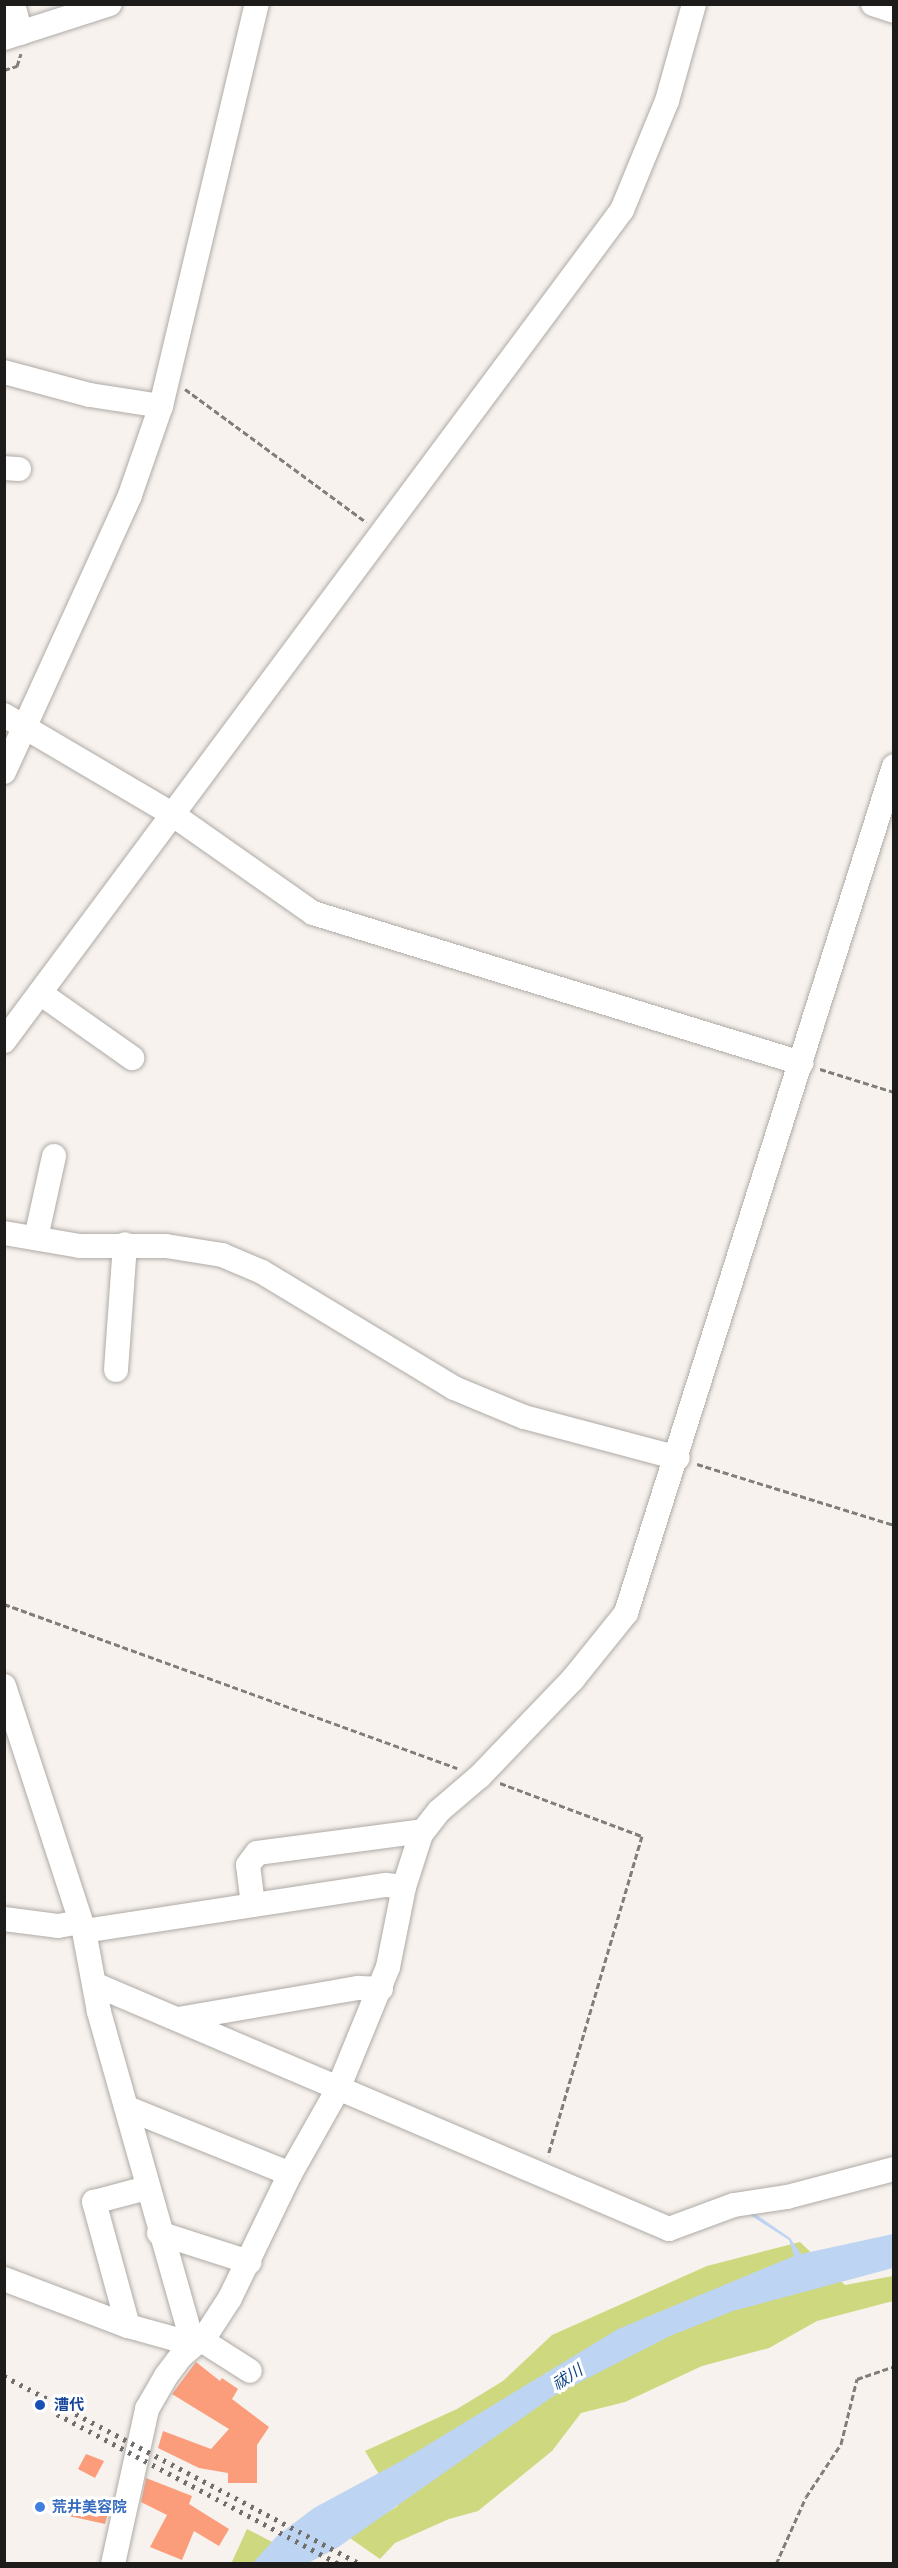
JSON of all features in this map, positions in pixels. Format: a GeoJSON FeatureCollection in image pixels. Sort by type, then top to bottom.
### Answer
{"type":"FeatureCollection","features":[{"type":"Feature","properties":{"kind":"street"},"geometry":{"type":"LineString","coordinates":[[13,4],[13,35],[110,4]]}},
{"type":"Feature","properties":{"kind":"street"},"geometry":{"type":"LineString","coordinates":[[4,772],[14,720],[130,495],[164,395],[257,4]]}},
{"type":"Feature","properties":{"kind":"street"},"geometry":{"type":"LineString","coordinates":[[4,1041],[621,210],[667,101],[694,4]]}},
{"type":"Feature","properties":{"kind":"street"},"geometry":{"type":"LineString","coordinates":[[873,4],[894,11]]}},
{"type":"Feature","properties":{"kind":"street"},"geometry":{"type":"LineString","coordinates":[[4,372],[90,395],[164,395]]}},
{"type":"Feature","properties":{"kind":"street"},"geometry":{"type":"LineString","coordinates":[[14,720],[172,814],[313,913],[801,1063]]}},
{"type":"Feature","properties":{"kind":"street"},"geometry":{"type":"LineString","coordinates":[[113,2564],[142,2438],[140,2430],[152,2399],[197,2342],[212,2329],[249,2262],[290,2174],[338,2089],[381,1989],[404,1887],[423,1831],[439,1811],[480,1776],[617,1629],[626,1613],[678,1458],[894,766]]}},
{"type":"Feature","properties":{"kind":"street"},"geometry":{"type":"LineString","coordinates":[[40,993],[132,1058]]}},
{"type":"Feature","properties":{"kind":"street"},"geometry":{"type":"LineString","coordinates":[[36,1239],[54,1156]]}},
{"type":"Feature","properties":{"kind":"street"},"geometry":{"type":"LineString","coordinates":[[4,1233],[80,1246],[125,1244],[182,1247],[241,1262],[454,1388],[524,1417],[678,1458]]}},
{"type":"Feature","properties":{"kind":"street"},"geometry":{"type":"LineString","coordinates":[[116,1370],[125,1244]]}},
{"type":"Feature","properties":{"kind":"street"},"geometry":{"type":"LineString","coordinates":[[4,1686],[82,1926],[94,1984],[159,2233],[197,2342]]}},
{"type":"Feature","properties":{"kind":"street"},"geometry":{"type":"LineString","coordinates":[[253,1905],[248,1864],[257,1853],[423,1831]]}},
{"type":"Feature","properties":{"kind":"street"},"geometry":{"type":"LineString","coordinates":[[4,1918],[58,1926],[82,1926],[253,1905],[386,1885],[404,1887]]}},
{"type":"Feature","properties":{"kind":"street"},"geometry":{"type":"LineString","coordinates":[[94,1984],[669,2229],[734,2205],[787,2197],[894,2169]]}},
{"type":"Feature","properties":{"kind":"street"},"geometry":{"type":"LineString","coordinates":[[178,2019],[358,1988],[381,1989]]}},
{"type":"Feature","properties":{"kind":"street"},"geometry":{"type":"LineString","coordinates":[[127,2108],[290,2174]]}},
{"type":"Feature","properties":{"kind":"street"},"geometry":{"type":"LineString","coordinates":[[128,2326],[94,2202],[147,2188]]}},
{"type":"Feature","properties":{"kind":"street"},"geometry":{"type":"LineString","coordinates":[[159,2233],[249,2262]]}},
{"type":"Feature","properties":{"kind":"street"},"geometry":{"type":"LineString","coordinates":[[4,2279],[128,2326],[197,2342],[250,2372]]}},
{"type":"Feature","properties":{"kind":"path"},"geometry":{"type":"LineString","coordinates":[[164,395],[187,390],[381,533]]}},
{"type":"Feature","properties":{"kind":"path"},"geometry":{"type":"LineString","coordinates":[[801,1063],[894,1092]]}},
{"type":"Feature","properties":{"kind":"path"},"geometry":{"type":"LineString","coordinates":[[678,1458],[894,1525]]}},
{"type":"Feature","properties":{"kind":"path"},"geometry":{"type":"LineString","coordinates":[[4,1604],[642,1836],[542,2175]]}},
{"type":"Feature","properties":{"kind":"path"},"geometry":{"type":"LineString","coordinates":[[776,2564],[806,2497],[841,2444],[858,2379],[894,2366]]}},
{"type":"Feature","properties":{"kind":"green space"},"geometry":{"type":"Polygon","coordinates":[[[800,2242],[845,2285],[893,2276],[893,2301],[817,2321],[769,2348],[702,2366],[625,2402],[581,2413],[552,2451],[478,2511],[449,2519],[395,2543],[380,2559],[347,2536],[398,2506],[365,2451],[457,2409],[503,2381],[552,2335],[707,2266],[800,2242]]]}},
{"type":"Feature","properties":{"kind":"green space"},"geometry":{"type":"Polygon","coordinates":[[[247,2529],[313,2563],[231,2564],[247,2529]]]}},
{"type":"Feature","properties":{"kind":"water","name":"祓川"},"geometry":{"type":"Polygon","coordinates":[[[751,2211],[790,2238],[801,2254],[893,2234],[893,2268],[733,2311],[670,2336],[555,2395],[337,2548],[308,2563],[252,2564],[277,2536],[314,2508],[403,2460],[618,2329],[794,2256],[789,2240],[747,2213],[751,2211]]]}},
{"type":"Feature","properties":{"kind":"building"},"geometry":{"type":"Polygon","coordinates":[[[196,2362],[220,2381],[222,2378],[238,2389],[232,2399],[269,2427],[257,2445],[257,2483],[228,2483],[228,2473],[199,2468],[158,2448],[163,2431],[211,2449],[229,2429],[172,2394],[196,2362]]]}},
{"type":"Feature","properties":{"kind":"building"},"geometry":{"type":"Polygon","coordinates":[[[86,2454],[104,2461],[95,2478],[78,2469],[86,2454]]]}},
{"type":"Feature","properties":{"kind":"building"},"geometry":{"type":"Polygon","coordinates":[[[146,2478],[192,2496],[189,2504],[229,2529],[219,2546],[194,2531],[182,2560],[150,2547],[167,2515],[141,2502],[146,2478]]]}},
{"type":"Feature","properties":{"kind":"building"},"geometry":{"type":"Polygon","coordinates":[[[73,2497],[110,2506],[105,2524],[69,2516],[73,2497]]]}},
{"type":"Feature","properties":{"kind":"railway"},"geometry":{"type":"LineString","coordinates":[[4,2376],[360,2564]]}},
{"type":"Feature","properties":{"kind":"railway"},"geometry":{"type":"LineString","coordinates":[[57,2414],[339,2564]]}},
{"type":"Feature","properties":{"kind":"place","name":"漕代"},"geometry":{"type":"Point","coordinates":[40,2405]}},
{"type":"Feature","properties":{"kind":"place","name":"荒井美容院"},"geometry":{"type":"Point","coordinates":[40,2507]}}]}
